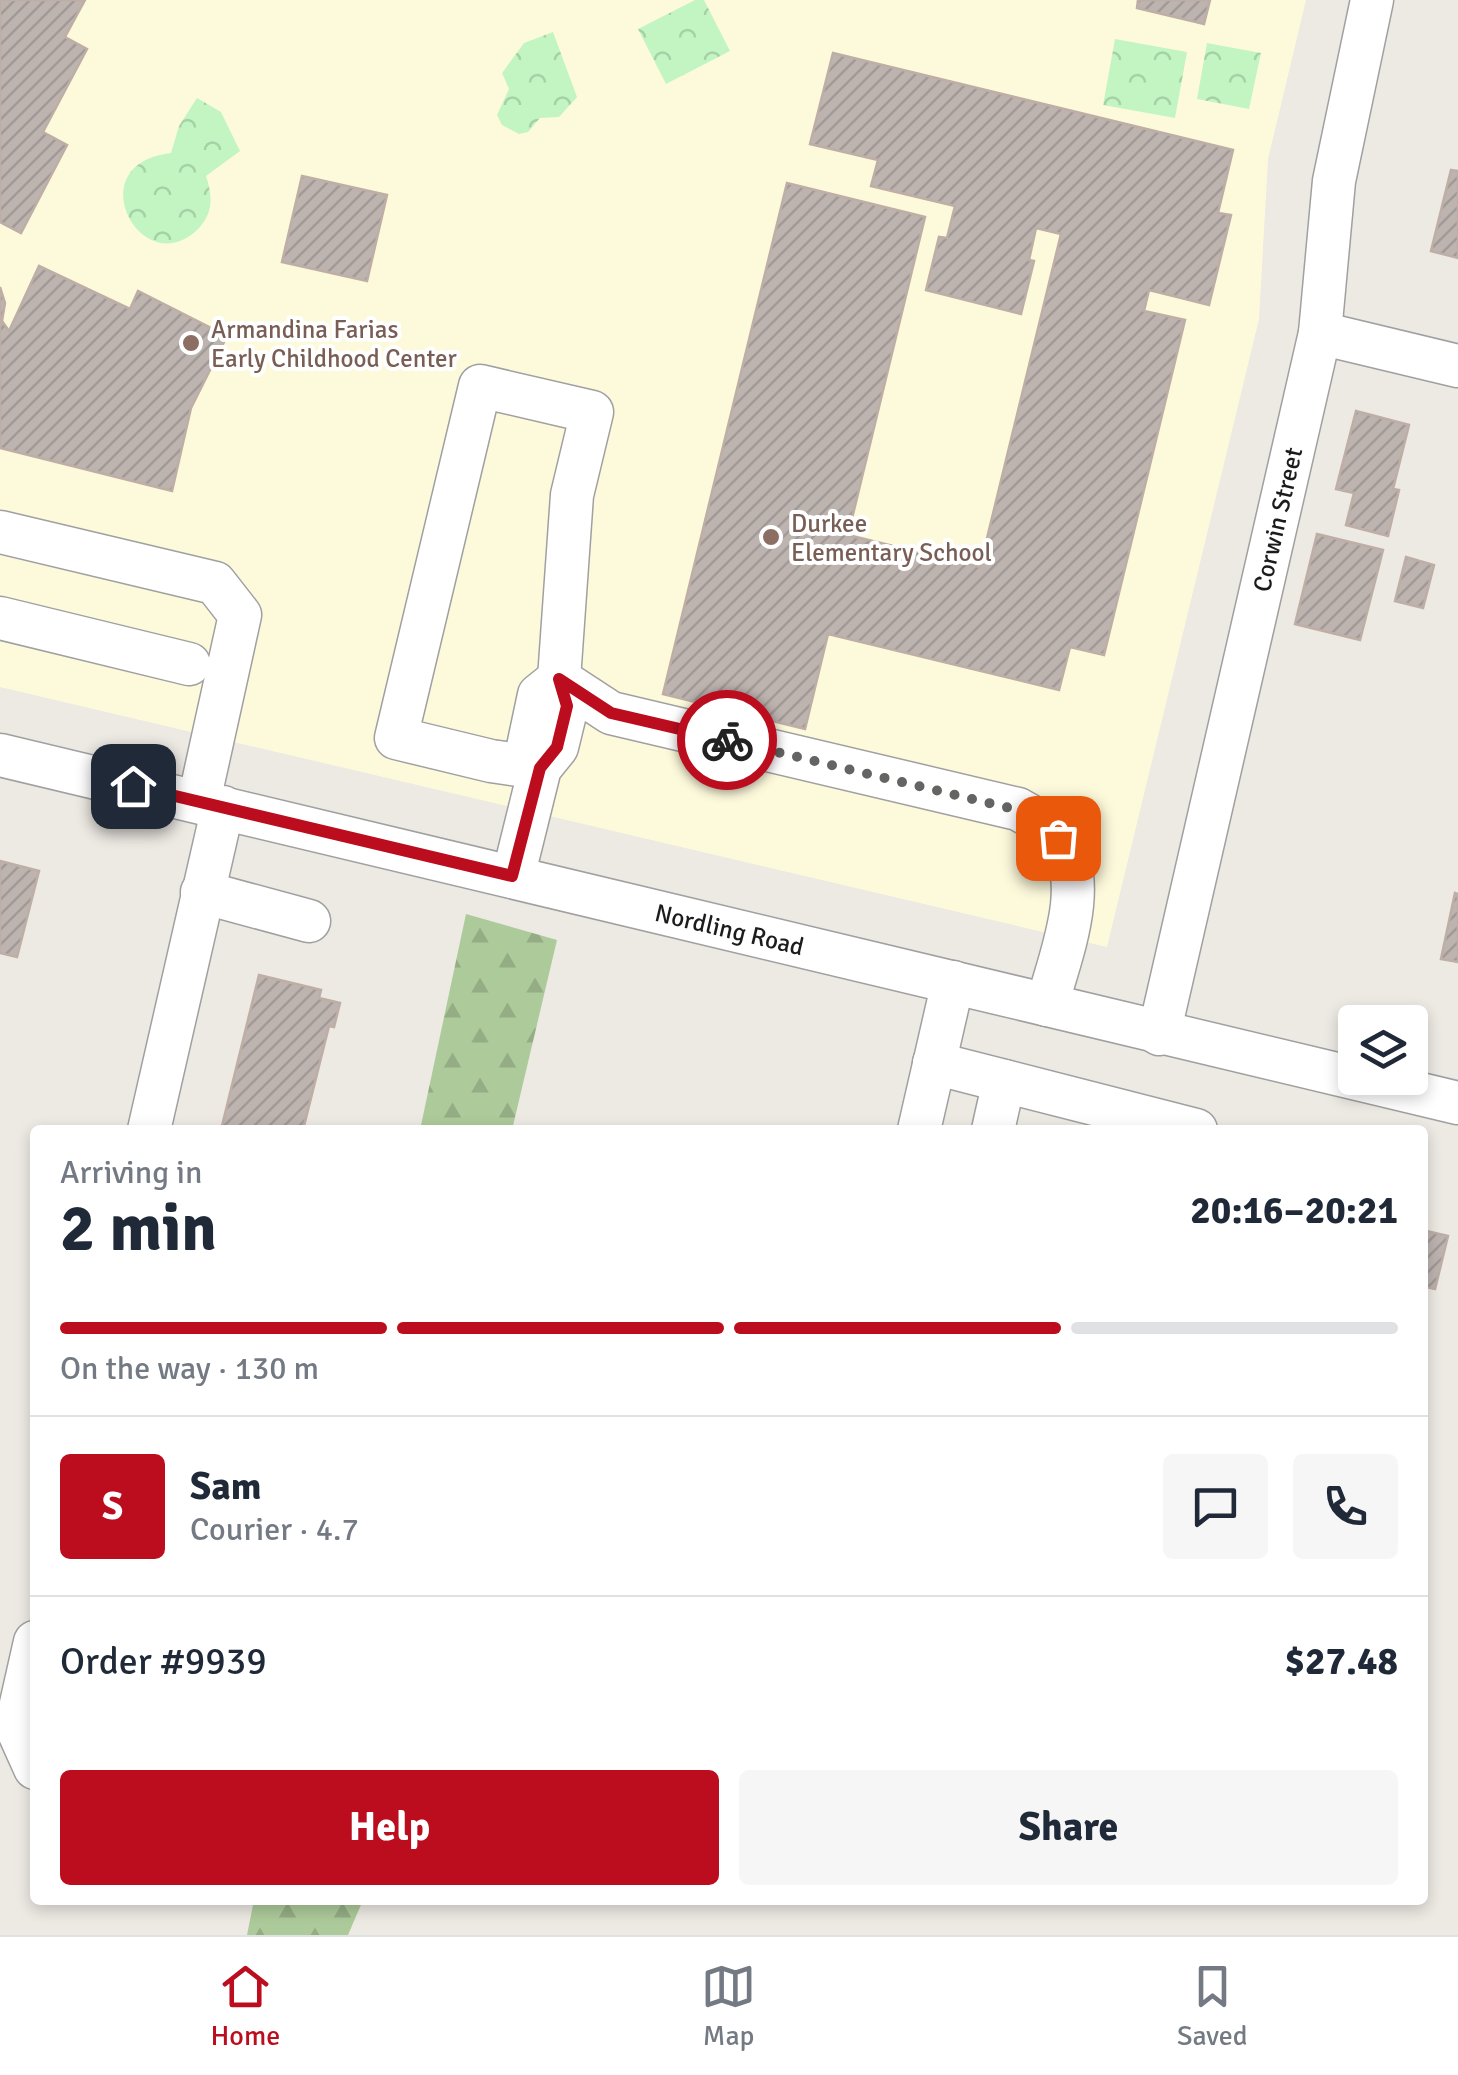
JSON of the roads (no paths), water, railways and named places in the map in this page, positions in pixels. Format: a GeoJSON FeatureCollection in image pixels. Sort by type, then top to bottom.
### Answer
{"type":"FeatureCollection","features":[{"type":"Feature","properties":{"kind":"street","name":"Corwin Street"},"geometry":{"type":"LineString","coordinates":[[1160,1034],[1320,333],[1334,181],[1372,0]]}},
{"type":"Feature","properties":{"kind":"street"},"geometry":{"type":"LineString","coordinates":[[1320,333],[1458,366]]}},
{"type":"Feature","properties":{"kind":"street"},"geometry":{"type":"LineString","coordinates":[[512,876],[540,768],[528,748],[539,695],[559,679],[572,495],[592,412],[480,386],[396,738],[491,761],[540,768]]}},
{"type":"Feature","properties":{"kind":"street"},"geometry":{"type":"LineString","coordinates":[[0,532],[215,583],[240,615],[211,804],[202,892],[150,1125]]}},
{"type":"Feature","properties":{"kind":"street"},"geometry":{"type":"LineString","coordinates":[[0,618],[190,664]]}},
{"type":"Feature","properties":{"kind":"street"},"geometry":{"type":"LineString","coordinates":[[559,679],[611,713],[1018,810],[1041,822],[1058,838],[1070,864],[1073,895],[1047,1005]]}},
{"type":"Feature","properties":{"kind":"street","name":"Nordling Road"},"geometry":{"type":"LineString","coordinates":[[0,754],[1458,1103]]}},
{"type":"Feature","properties":{"kind":"street"},"geometry":{"type":"LineString","coordinates":[[202,892],[308,920]]}},
{"type":"Feature","properties":{"kind":"street"},"geometry":{"type":"LineString","coordinates":[[920,1125],[953,982]]}},
{"type":"Feature","properties":{"kind":"street"},"geometry":{"type":"LineString","coordinates":[[934,1063],[1176,1125]]}},
{"type":"Feature","properties":{"kind":"street"},"geometry":{"type":"LineString","coordinates":[[994,1125],[1004,1081]]}},
{"type":"Feature","properties":{"kind":"street"},"geometry":{"type":"LineString","coordinates":[[30,1664],[16,1726],[30,1757]]}},
{"type":"Feature","properties":{"kind":"place","name":"Armandina Farias Early Childhood Center"},"geometry":{"type":"Point","coordinates":[191,343]}},
{"type":"Feature","properties":{"kind":"place","name":"Durkee Elementary School"},"geometry":{"type":"Point","coordinates":[771,537]}}]}
